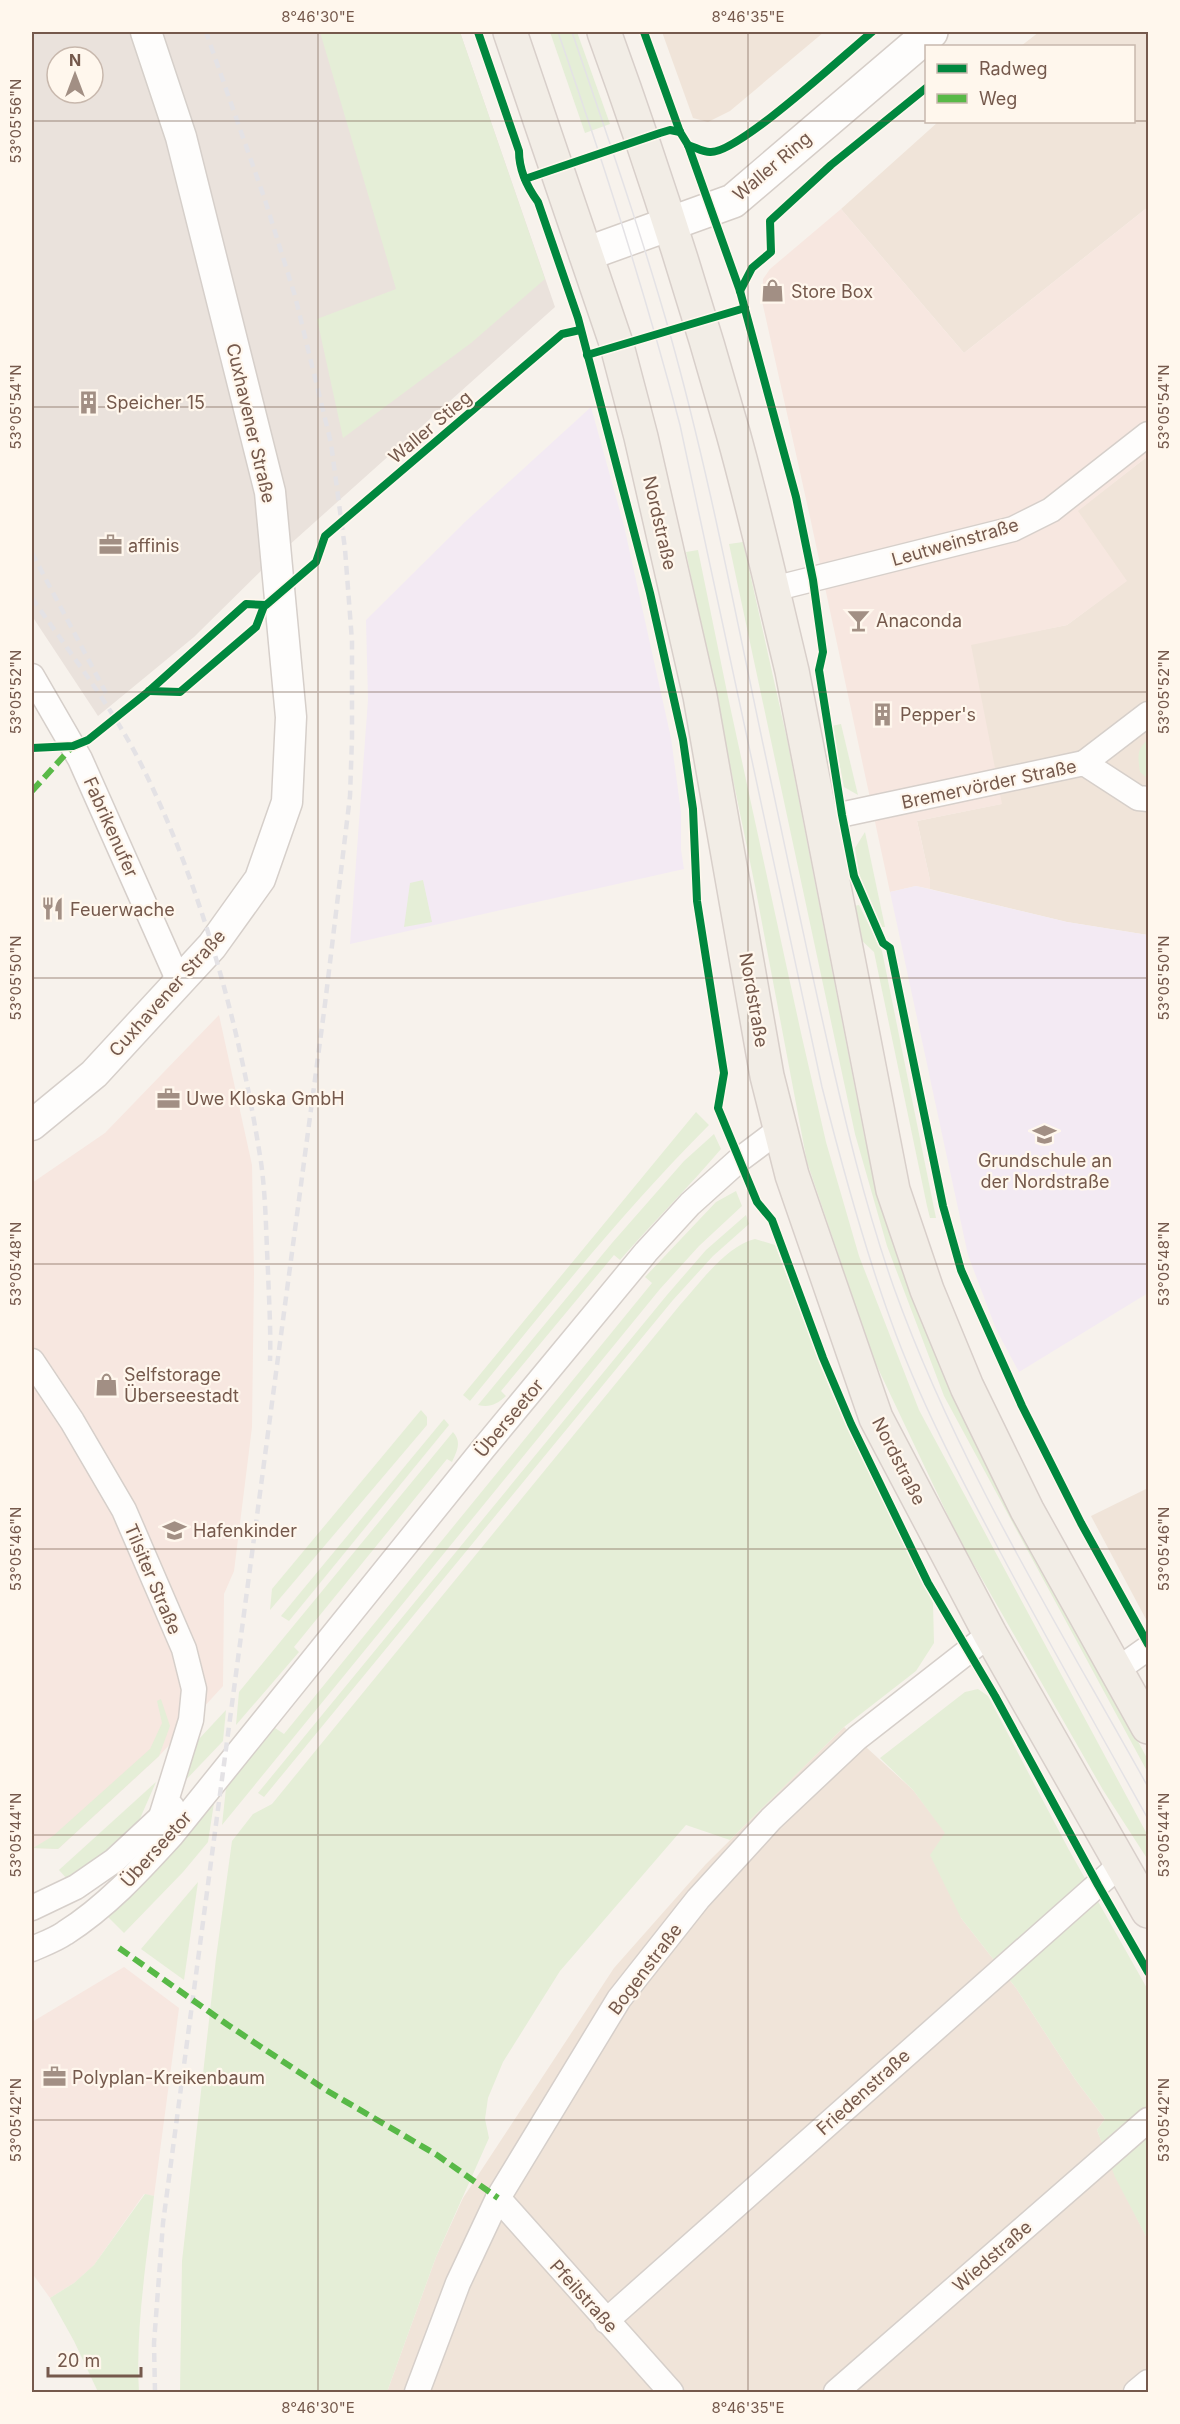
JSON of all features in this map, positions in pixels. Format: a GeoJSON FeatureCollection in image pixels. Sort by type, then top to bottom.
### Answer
{"type":"FeatureCollection","features":[{"type":"Feature","properties":{"kind":"main road","name":"Nordstraße"},"geometry":{"type":"LineString","coordinates":[[510,32],[617,346],[641,437],[700,696],[767,1076],[779,1130],[807,1221],[876,1418],[990,1634],[1149,1911]]}},
{"type":"Feature","properties":{"kind":"main road"},"geometry":{"type":"LineString","coordinates":[[604,32],[643,139],[734,436],[773,589],[792,671],[893,1190],[927,1290],[986,1429],[1027,1510],[1149,1726]]}},
{"type":"Feature","properties":{"kind":"main road","name":"Waller Ring"},"geometry":{"type":"LineString","coordinates":[[586,254],[733,201],[931,32]]}},
{"type":"Feature","properties":{"kind":"street","name":"Cuxhavener Straße"},"geometry":{"type":"LineString","coordinates":[[32,1125],[94,1074],[180,984],[212,946],[260,879],[286,802],[291,717],[270,492],[181,137],[146,32]]}},
{"type":"Feature","properties":{"kind":"street","name":"Leutweinstraße"},"geometry":{"type":"LineString","coordinates":[[773,589],[1013,529],[1050,510],[1149,434]]}},
{"type":"Feature","properties":{"kind":"street","name":"Fabrikenufer"},"geometry":{"type":"LineString","coordinates":[[32,676],[80,759],[180,984]]}},
{"type":"Feature","properties":{"kind":"street"},"geometry":{"type":"LineString","coordinates":[[1084,763],[1149,714]]}},
{"type":"Feature","properties":{"kind":"street","name":"Bremervörder Straße"},"geometry":{"type":"LineString","coordinates":[[821,819],[1084,763],[1138,798],[1149,799]]}},
{"type":"Feature","properties":{"kind":"street","name":"Überseetor"},"geometry":{"type":"LineString","coordinates":[[32,1949],[64,1934],[88,1917],[150,1860],[646,1252],[690,1204],[739,1160],[779,1130]]}},
{"type":"Feature","properties":{"kind":"street","name":"Tilsiter Straße"},"geometry":{"type":"LineString","coordinates":[[32,1361],[72,1421],[123,1510],[184,1649],[194,1689],[191,1720],[161,1818]]}},
{"type":"Feature","properties":{"kind":"street","name":"Bogenstraße"},"geometry":{"type":"LineString","coordinates":[[417,2392],[458,2283],[498,2198],[619,1999],[698,1899],[771,1818],[857,1738],[990,1634]]}},
{"type":"Feature","properties":{"kind":"street"},"geometry":{"type":"LineString","coordinates":[[1117,1670],[1149,1648]]}},
{"type":"Feature","properties":{"kind":"street","name":"Überseetor"},"geometry":{"type":"LineString","coordinates":[[32,1908],[76,1887],[115,1860],[259,1725]]}},
{"type":"Feature","properties":{"kind":"street","name":"Friedenstraße"},"geometry":{"type":"LineString","coordinates":[[606,2321],[1121,1864]]}},
{"type":"Feature","properties":{"kind":"street","name":"Wiedstraße"},"geometry":{"type":"LineString","coordinates":[[836,2392],[1149,2120]]}},
{"type":"Feature","properties":{"kind":"street","name":"Pfeilstraße"},"geometry":{"type":"LineString","coordinates":[[498,2198],[671,2392]]}},
{"type":"Feature","properties":{"kind":"street"},"geometry":{"type":"LineString","coordinates":[[1137,2392],[1149,2382]]}},
{"type":"Feature","properties":{"kind":"shaded area"},"geometry":{"type":"Polygon","coordinates":[[[32,32],[460,32],[555,307],[268,564],[194,637],[98,716],[32,616],[32,32]]]}},
{"type":"Feature","properties":{"kind":"shaded area"},"geometry":{"type":"Polygon","coordinates":[[[662,32],[824,32],[730,111],[708,122],[693,118],[662,32]]]}},
{"type":"Feature","properties":{"kind":"shaded area"},"geometry":{"type":"Polygon","coordinates":[[[1039,32],[1148,32],[1148,207],[964,353],[841,209],[937,123],[1135,123],[1135,45],[1022,45],[1039,32]]]}},
{"type":"Feature","properties":{"kind":"shaded area"},"geometry":{"type":"Polygon","coordinates":[[[1148,207],[1148,456],[1078,511],[1127,581],[1067,625],[971,645],[1002,804],[917,821],[930,889],[916,886],[890,892],[762,301],[763,279],[770,269],[841,209],[964,353],[1148,207]]]}},
{"type":"Feature","properties":{"kind":"shaded area"},"geometry":{"type":"Polygon","coordinates":[[[591,407],[624,526],[671,738],[681,812],[681,850],[684,869],[350,944],[368,700],[366,620],[466,521],[591,407]]]}},
{"type":"Feature","properties":{"kind":"shaded area"},"geometry":{"type":"Polygon","coordinates":[[[1148,456],[1148,935],[1067,922],[930,889],[917,821],[1001,804],[970,644],[1067,625],[1126,581],[1077,511],[1148,456]]]}},
{"type":"Feature","properties":{"kind":"shaded area","name":"Grundschule an der Nordstraße"},"geometry":{"type":"Polygon","coordinates":[[[916,886],[1067,922],[1148,935],[1148,1293],[1019,1372],[996,1329],[968,1255],[890,892],[916,886]]]}},
{"type":"Feature","properties":{"kind":"shaded area"},"geometry":{"type":"Polygon","coordinates":[[[219,1015],[252,1165],[254,1273],[252,1427],[234,1571],[224,1594],[223,1686],[159,1756],[58,1849],[33,1848],[32,1183],[105,1133],[219,1015]]]}},
{"type":"Feature","properties":{"kind":"shaded area"},"geometry":{"type":"Polygon","coordinates":[[[1148,1488],[1148,1623],[1091,1516],[1148,1488]]]}},
{"type":"Feature","properties":{"kind":"shaded area"},"geometry":{"type":"Polygon","coordinates":[[[844,1727],[913,1790],[946,1833],[961,1918],[1016,1988],[1075,2079],[1105,2119],[1097,2130],[1116,2177],[1148,2240],[1148,2392],[387,2392],[436,2257],[463,2198],[614,1968],[706,1864],[844,1727]]]}},
{"type":"Feature","properties":{"kind":"shaded area"},"geometry":{"type":"Polygon","coordinates":[[[124,1967],[179,2008],[154,2196],[144,2194],[94,2265],[74,2283],[50,2298],[32,2273],[32,2022],[124,1967]]]}},
{"type":"Feature","properties":{"kind":"green space"},"geometry":{"type":"Polygon","coordinates":[[[320,32],[460,32],[545,279],[471,343],[343,438],[317,319],[396,289],[320,32]]]}},
{"type":"Feature","properties":{"kind":"green space"},"geometry":{"type":"Polygon","coordinates":[[[550,32],[577,32],[610,124],[585,133],[550,32]]]}},
{"type":"Feature","properties":{"kind":"green space"},"geometry":{"type":"Polygon","coordinates":[[[743,542],[787,739],[864,1135],[891,1237],[927,1335],[962,1415],[1148,1760],[1148,1773],[944,1396],[887,1246],[855,1134],[729,544],[743,542]]]}},
{"type":"Feature","properties":{"kind":"green space"},"geometry":{"type":"Polygon","coordinates":[[[698,550],[801,1033],[826,1142],[859,1256],[919,1410],[1148,1836],[1148,1860],[1103,1790],[958,1537],[874,1360],[807,1162],[755,886],[686,552],[698,550]]]}},
{"type":"Feature","properties":{"kind":"green space"},"geometry":{"type":"Polygon","coordinates":[[[841,724],[858,795],[844,787],[832,726],[841,724]]]}},
{"type":"Feature","properties":{"kind":"green space"},"geometry":{"type":"Polygon","coordinates":[[[1148,740],[1148,779],[1140,772],[1138,758],[1141,747],[1148,740]]]}},
{"type":"Feature","properties":{"kind":"green space"},"geometry":{"type":"Polygon","coordinates":[[[865,832],[885,927],[879,927],[861,886],[855,848],[865,832]]]}},
{"type":"Feature","properties":{"kind":"green space"},"geometry":{"type":"Polygon","coordinates":[[[423,880],[432,922],[404,927],[410,883],[423,880]]]}},
{"type":"Feature","properties":{"kind":"green space"},"geometry":{"type":"Polygon","coordinates":[[[859,905],[882,951],[936,1218],[930,1218],[927,1206],[874,952],[858,937],[853,906],[859,905]]]}},
{"type":"Feature","properties":{"kind":"green space"},"geometry":{"type":"Polygon","coordinates":[[[696,1112],[709,1125],[616,1225],[470,1401],[463,1395],[696,1112]]]}},
{"type":"Feature","properties":{"kind":"green space"},"geometry":{"type":"Polygon","coordinates":[[[714,1134],[721,1149],[709,1163],[620,1260],[614,1255],[501,1391],[506,1396],[493,1405],[478,1405],[612,1243],[684,1161],[714,1134]]]}},
{"type":"Feature","properties":{"kind":"green space"},"geometry":{"type":"Polygon","coordinates":[[[736,1191],[742,1206],[699,1246],[660,1289],[222,1825],[226,1788],[275,1728],[284,1734],[652,1283],[645,1277],[716,1202],[736,1191]]]}},
{"type":"Feature","properties":{"kind":"green space"},"geometry":{"type":"Polygon","coordinates":[[[746,1215],[749,1224],[713,1256],[673,1300],[264,1797],[258,1793],[667,1295],[706,1250],[746,1215]]]}},
{"type":"Feature","properties":{"kind":"green space"},"geometry":{"type":"Polygon","coordinates":[[[755,1239],[775,1245],[832,1394],[921,1574],[933,1603],[934,1643],[916,1671],[844,1727],[730,1840],[686,1825],[560,1971],[503,2062],[488,2098],[485,2119],[489,2138],[436,2257],[387,2392],[180,2392],[182,2261],[216,1958],[232,1841],[253,1814],[272,1804],[680,1305],[724,1257],[734,1249],[755,1239]]]}},
{"type":"Feature","properties":{"kind":"green space"},"geometry":{"type":"Polygon","coordinates":[[[421,1410],[427,1417],[427,1425],[270,1610],[272,1589],[421,1410]]]}},
{"type":"Feature","properties":{"kind":"green space"},"geometry":{"type":"Polygon","coordinates":[[[444,1419],[449,1425],[289,1621],[281,1616],[444,1419]]]}},
{"type":"Feature","properties":{"kind":"green space"},"geometry":{"type":"Polygon","coordinates":[[[453,1432],[458,1443],[452,1462],[447,1459],[294,1647],[299,1652],[236,1725],[239,1692],[453,1432]]]}},
{"type":"Feature","properties":{"kind":"green space"},"geometry":{"type":"Polygon","coordinates":[[[978,1689],[988,1696],[1069,1850],[1148,1990],[1148,2240],[1115,2177],[1097,2130],[1105,2119],[1075,2079],[1016,1988],[961,1918],[930,1855],[945,1833],[913,1790],[880,1758],[965,1692],[978,1689]]]}},
{"type":"Feature","properties":{"kind":"green space"},"geometry":{"type":"Polygon","coordinates":[[[161,1699],[170,1726],[159,1756],[58,1849],[33,1848],[53,1836],[150,1749],[162,1723],[157,1701],[161,1699]]]}},
{"type":"Feature","properties":{"kind":"green space"},"geometry":{"type":"Polygon","coordinates":[[[226,1710],[223,1741],[180,1786],[199,1739],[226,1710]]]}},
{"type":"Feature","properties":{"kind":"green space"},"geometry":{"type":"Polygon","coordinates":[[[156,1782],[135,1830],[91,1866],[68,1880],[59,1870],[156,1782]]]}},
{"type":"Feature","properties":{"kind":"green space"},"geometry":{"type":"Polygon","coordinates":[[[214,1803],[208,1842],[183,1872],[124,1933],[106,1915],[163,1860],[214,1803]]]}},
{"type":"Feature","properties":{"kind":"green space"},"geometry":{"type":"Polygon","coordinates":[[[198,1882],[184,1980],[141,1949],[198,1882]]]}},
{"type":"Feature","properties":{"kind":"green space"},"geometry":{"type":"Polygon","coordinates":[[[145,2194],[154,2196],[140,2319],[139,2392],[98,2392],[74,2341],[50,2298],[74,2283],[94,2265],[145,2194]]]}},
{"type":"Feature","properties":{"kind":"tram line"},"geometry":{"type":"LineString","coordinates":[[558,32],[623,227],[680,425],[822,1087],[871,1263],[902,1350],[954,1463],[1034,1615],[1148,1819]]}},
{"type":"Feature","properties":{"kind":"tram line"},"geometry":{"type":"LineString","coordinates":[[572,32],[623,182],[684,385],[720,538],[833,1068],[856,1163],[894,1288],[919,1353],[978,1481],[1148,1787]]}},
{"type":"Feature","properties":{"kind":"railway"},"geometry":{"type":"LineString","coordinates":[[155,2392],[154,2343],[163,2223],[325,1004],[350,796],[352,738],[352,641],[345,549],[331,443],[295,296],[265,200],[206,32]]}},
{"type":"Feature","properties":{"kind":"railway"},"geometry":{"type":"LineString","coordinates":[[32,553],[106,693]]}},
{"type":"Feature","properties":{"kind":"railway"},"geometry":{"type":"LineString","coordinates":[[32,598],[103,700],[141,764],[183,859],[216,959],[242,1060],[261,1162],[266,1216],[270,1361]]}},
{"type":"Feature","properties":{"kind":"marked path"},"geometry":{"type":"LineString","coordinates":[[32,791],[73,746]]}},
{"type":"Feature","properties":{"kind":"marked path"},"geometry":{"type":"LineString","coordinates":[[119,1948],[228,2025],[326,2090],[437,2155],[498,2198]]}},
{"type":"Feature","properties":{"kind":"cycle path"},"geometry":{"type":"LineString","coordinates":[[478,32],[519,151],[522,172],[538,202],[578,318],[650,593],[683,740],[693,809],[697,901],[724,1073],[718,1108],[757,1202],[772,1220],[823,1358],[851,1424],[928,1583],[995,1696],[1148,1972]]}},
{"type":"Feature","properties":{"kind":"cycle path"},"geometry":{"type":"LineString","coordinates":[[644,32],[680,132],[688,145],[740,291],[796,497],[813,580],[823,652],[819,670],[854,876],[883,943],[890,948],[943,1206],[961,1270],[1022,1406],[1081,1523],[1148,1644]]}},
{"type":"Feature","properties":{"kind":"cycle path"},"geometry":{"type":"LineString","coordinates":[[688,145],[710,152],[724,148],[743,137],[792,101],[872,32]]}},
{"type":"Feature","properties":{"kind":"cycle path"},"geometry":{"type":"LineString","coordinates":[[740,291],[752,268],[771,252],[770,221],[831,165],[925,89]]}},
{"type":"Feature","properties":{"kind":"cycle path"},"geometry":{"type":"LineString","coordinates":[[525,179],[660,133],[670,130],[680,132]]}},
{"type":"Feature","properties":{"kind":"cycle path"},"geometry":{"type":"LineString","coordinates":[[587,355],[745,308]]}},
{"type":"Feature","properties":{"kind":"cycle path","name":"Waller Stieg"},"geometry":{"type":"LineString","coordinates":[[32,748],[73,746],[88,740],[149,691],[246,604],[266,605],[316,562],[325,536],[562,334],[580,330]]}},
{"type":"Feature","properties":{"kind":"cycle path"},"geometry":{"type":"LineString","coordinates":[[149,691],[180,692],[256,627],[264,606]]}},
{"type":"Feature","properties":{"kind":"place","name":"Store Box"},"geometry":{"type":"Point","coordinates":[773,291]}},
{"type":"Feature","properties":{"kind":"place","name":"Speicher 15"},"geometry":{"type":"Point","coordinates":[88,402]}},
{"type":"Feature","properties":{"kind":"place","name":"affinis"},"geometry":{"type":"Point","coordinates":[110,545]}},
{"type":"Feature","properties":{"kind":"place","name":"Anaconda"},"geometry":{"type":"Point","coordinates":[858,620]}},
{"type":"Feature","properties":{"kind":"place","name":"Pepper's"},"geometry":{"type":"Point","coordinates":[882,714]}},
{"type":"Feature","properties":{"kind":"place","name":"Feuerwache"},"geometry":{"type":"Point","coordinates":[52,909]}},
{"type":"Feature","properties":{"kind":"place","name":"Uwe Kloska GmbH"},"geometry":{"type":"Point","coordinates":[168,1098]}},
{"type":"Feature","properties":{"kind":"place","name":"Grundschule an der Nordstraße"},"geometry":{"type":"Point","coordinates":[1045,1134]}},
{"type":"Feature","properties":{"kind":"place","name":"Selfstorage Überseestadt"},"geometry":{"type":"Point","coordinates":[106,1384]}},
{"type":"Feature","properties":{"kind":"place","name":"Hafenkinder"},"geometry":{"type":"Point","coordinates":[175,1530]}},
{"type":"Feature","properties":{"kind":"place","name":"Polyplan-Kreikenbaum"},"geometry":{"type":"Point","coordinates":[54,2077]}}]}
